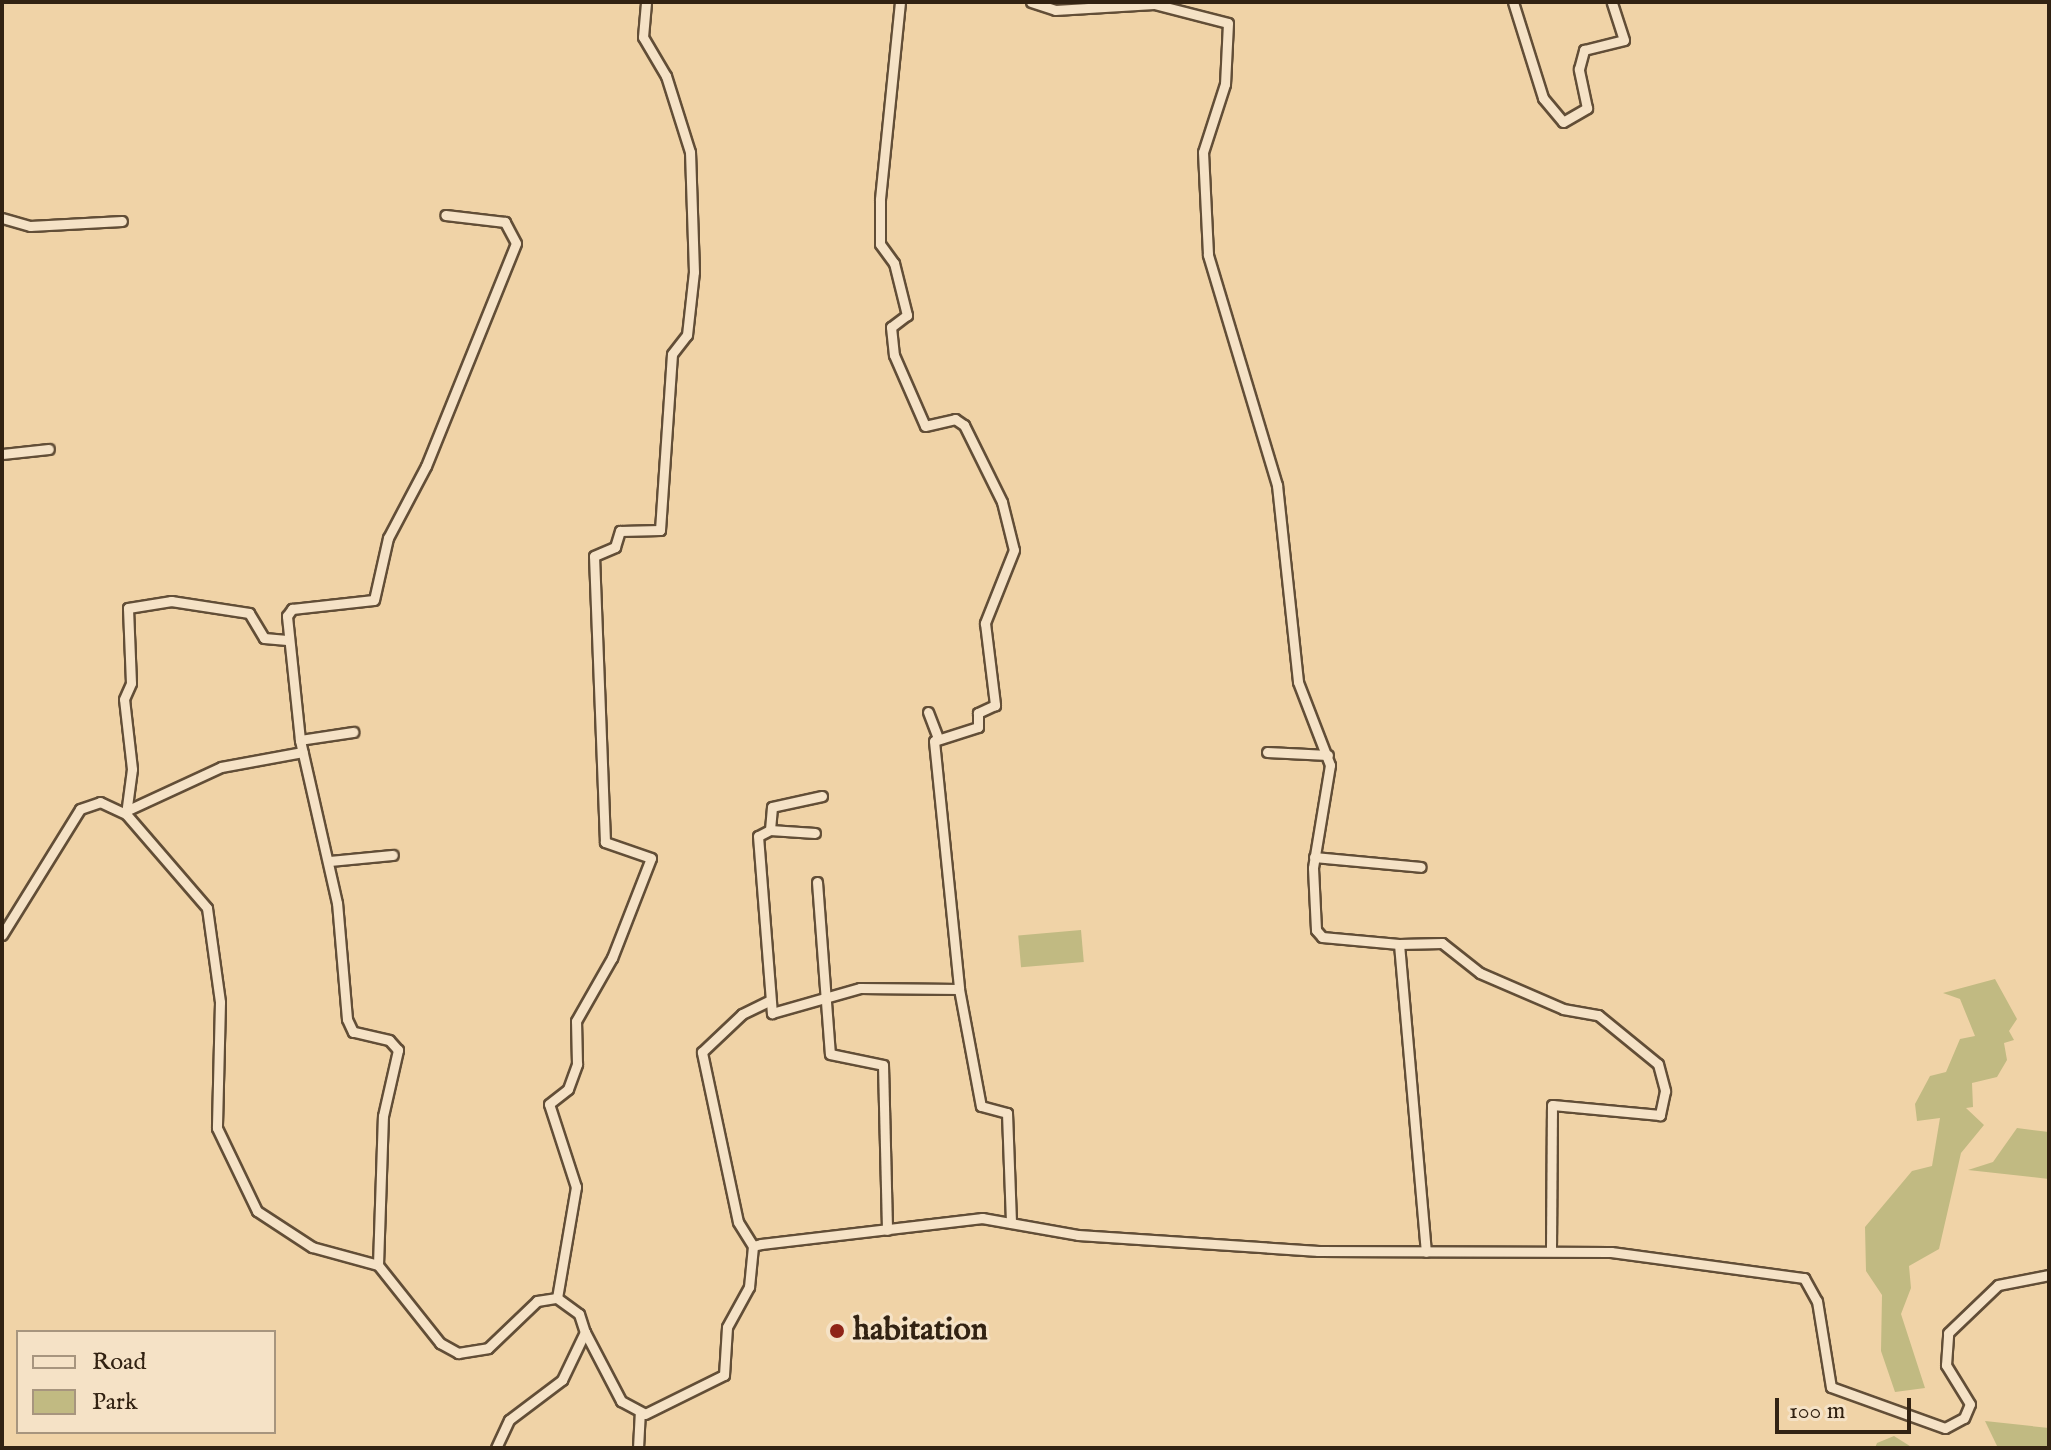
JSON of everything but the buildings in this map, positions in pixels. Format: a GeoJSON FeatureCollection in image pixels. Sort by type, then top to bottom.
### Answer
{"type":"FeatureCollection","features":[{"type":"Feature","properties":{"kind":"street"},"geometry":{"type":"LineString","coordinates":[[557,1298],[576,1187],[549,1104],[568,1089],[577,1064],[576,1021],[612,958],[651,858],[605,842],[594,556],[615,547],[620,531],[660,530],[672,354],[687,335],[694,272],[690,152],[683,123],[672,115],[666,76],[643,37],[646,2]]}},
{"type":"Feature","properties":{"kind":"street"},"geometry":{"type":"LineString","coordinates":[[900,2],[880,200],[880,244],[894,263],[907,315],[891,327],[894,355],[925,426],[955,419],[964,425],[1002,502],[1014,550],[985,623],[994,707],[978,713],[978,727],[937,735]]}},
{"type":"Feature","properties":{"kind":"street"},"geometry":{"type":"LineString","coordinates":[[1031,2],[1055,10],[1156,3],[1228,23],[1225,84],[1203,152],[1211,278],[1277,485],[1298,682],[1328,755],[1314,857],[1318,934],[1399,944],[1442,943],[1480,973],[1563,1009],[1598,1015],[1658,1064],[1665,1091],[1660,1115],[1552,1105],[1551,1249]]}},
{"type":"Feature","properties":{"kind":"street"},"geometry":{"type":"LineString","coordinates":[[1513,2],[1543,98],[1563,122],[1587,108],[1579,69],[1584,50],[1624,40],[1612,2]]}},
{"type":"Feature","properties":{"kind":"street"},"geometry":{"type":"LineString","coordinates":[[378,1265],[383,1116],[398,1050],[349,1027],[329,861],[300,740],[287,640],[292,609],[374,600],[388,538],[426,466],[516,243],[505,222],[445,215]]}},
{"type":"Feature","properties":{"kind":"street"},"geometry":{"type":"LineString","coordinates":[[2,218],[30,226],[122,221]]}},
{"type":"Feature","properties":{"kind":"street"},"geometry":{"type":"LineString","coordinates":[[2,454],[49,449]]}},
{"type":"Feature","properties":{"kind":"street"},"geometry":{"type":"LineString","coordinates":[[127,812],[128,608],[171,601],[249,613],[266,639],[287,640]]}},
{"type":"Feature","properties":{"kind":"street"},"geometry":{"type":"LineString","coordinates":[[928,712],[937,735],[959,989],[981,1106],[1008,1116],[1011,1223]]}},
{"type":"Feature","properties":{"kind":"street"},"geometry":{"type":"LineString","coordinates":[[300,740],[353,732]]}},
{"type":"Feature","properties":{"kind":"street"},"geometry":{"type":"LineString","coordinates":[[127,812],[221,767],[303,752]]}},
{"type":"Feature","properties":{"kind":"street"},"geometry":{"type":"LineString","coordinates":[[1267,752],[1328,755]]}},
{"type":"Feature","properties":{"kind":"street"},"geometry":{"type":"LineString","coordinates":[[770,830],[772,807],[822,796]]}},
{"type":"Feature","properties":{"kind":"street"},"geometry":{"type":"LineString","coordinates":[[2,935],[80,809],[100,802],[127,812],[207,908],[220,1002],[217,1128],[243,1192],[287,1235],[378,1265],[440,1343],[458,1353],[488,1348],[531,1303],[557,1298],[579,1314],[585,1332],[621,1401],[640,1414]]}},
{"type":"Feature","properties":{"kind":"street"},"geometry":{"type":"LineString","coordinates":[[815,833],[770,830],[758,838],[769,1001],[777,1014],[863,988],[959,989]]}},
{"type":"Feature","properties":{"kind":"street"},"geometry":{"type":"LineString","coordinates":[[329,861],[393,855]]}},
{"type":"Feature","properties":{"kind":"street"},"geometry":{"type":"LineString","coordinates":[[1314,857],[1421,867]]}},
{"type":"Feature","properties":{"kind":"street"},"geometry":{"type":"LineString","coordinates":[[817,882],[821,999],[833,1060],[876,1058],[883,1065],[887,1230]]}},
{"type":"Feature","properties":{"kind":"street"},"geometry":{"type":"LineString","coordinates":[[1399,944],[1426,1252]]}},
{"type":"Feature","properties":{"kind":"street"},"geometry":{"type":"LineString","coordinates":[[640,1414],[724,1375],[727,1327],[749,1287],[753,1246],[738,1222],[702,1052],[742,1014],[769,1001]]}},
{"type":"Feature","properties":{"kind":"street"},"geometry":{"type":"LineString","coordinates":[[753,1246],[982,1218],[1078,1235],[1426,1252],[1551,1249],[1804,1278],[1817,1301],[1831,1387],[1945,1428],[1964,1418],[1970,1404],[1946,1365],[1948,1333],[1998,1285],[2049,1275]]}},
{"type":"Feature","properties":{"kind":"street"},"geometry":{"type":"LineString","coordinates":[[496,1448],[509,1420],[562,1380],[585,1332]]}},
{"type":"Feature","properties":{"kind":"street"},"geometry":{"type":"LineString","coordinates":[[638,1448],[640,1414]]}},
{"type":"Feature","properties":{"kind":"green space"},"geometry":{"type":"Polygon","coordinates":[[[1081,930],[1084,962],[1021,967],[1018,935],[1081,930]]]}},
{"type":"Feature","properties":{"kind":"green space"},"geometry":{"type":"Polygon","coordinates":[[[1995,979],[2017,1019],[2009,1031],[2014,1040],[2004,1043],[2007,1060],[1997,1077],[1972,1083],[1973,1107],[1966,1108],[1984,1125],[1961,1153],[1939,1249],[1909,1266],[1911,1288],[1901,1314],[1925,1388],[1895,1392],[1881,1351],[1882,1295],[1866,1271],[1865,1227],[1912,1171],[1932,1166],[1940,1118],[1917,1121],[1915,1104],[1930,1076],[1946,1072],[1960,1039],[1975,1036],[1960,999],[1943,993],[1995,979]]]}},
{"type":"Feature","properties":{"kind":"green space"},"geometry":{"type":"Polygon","coordinates":[[[2017,1128],[2049,1132],[2049,1179],[1968,1170],[1993,1162],[2017,1128]]]}},
{"type":"Feature","properties":{"kind":"green space"},"geometry":{"type":"Polygon","coordinates":[[[1985,1421],[2049,1428],[2049,1448],[1998,1448],[1985,1421]]]}},
{"type":"Feature","properties":{"kind":"green space"},"geometry":{"type":"Polygon","coordinates":[[[1894,1436],[1913,1448],[1875,1448],[1877,1443],[1894,1436]]]}},
{"type":"Feature","properties":{"kind":"place","name":"habitation"},"geometry":{"type":"Point","coordinates":[837,1331]}}]}
